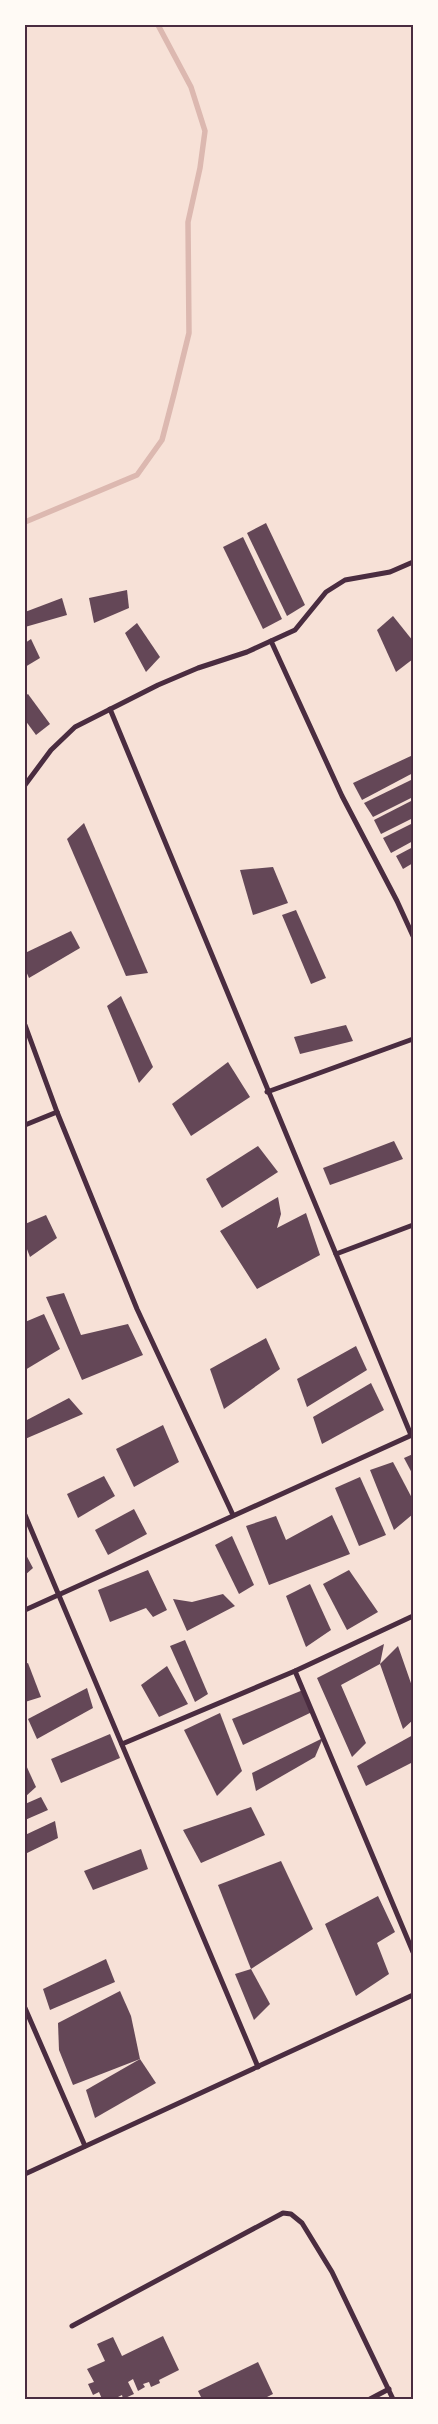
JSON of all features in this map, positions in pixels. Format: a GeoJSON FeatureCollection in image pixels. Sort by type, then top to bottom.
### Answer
{"type":"FeatureCollection","features":[{"type":"Feature","properties":{"kind":"street"},"geometry":{"type":"LineString","coordinates":[[25,785],[51,750],[75,727],[174,678],[247,652],[295,630],[326,592],[345,580],[390,572],[413,562]]}},
{"type":"Feature","properties":{"kind":"street"},"geometry":{"type":"LineString","coordinates":[[271,641],[342,796],[397,901],[413,936]]}},
{"type":"Feature","properties":{"kind":"street"},"geometry":{"type":"LineString","coordinates":[[25,1610],[412,1435],[267,1092],[110,709]]}},
{"type":"Feature","properties":{"kind":"street"},"geometry":{"type":"LineString","coordinates":[[25,1025],[57,1112],[137,1309],[233,1515]]}},
{"type":"Feature","properties":{"kind":"street"},"geometry":{"type":"LineString","coordinates":[[267,1092],[413,1039]]}},
{"type":"Feature","properties":{"kind":"street"},"geometry":{"type":"LineString","coordinates":[[25,1125],[57,1112]]}},
{"type":"Feature","properties":{"kind":"street"},"geometry":{"type":"LineString","coordinates":[[336,1254],[413,1224]]}},
{"type":"Feature","properties":{"kind":"street"},"geometry":{"type":"LineString","coordinates":[[25,1515],[258,2066]]}},
{"type":"Feature","properties":{"kind":"street"},"geometry":{"type":"LineString","coordinates":[[122,1744],[295,1671],[413,1616]]}},
{"type":"Feature","properties":{"kind":"street"},"geometry":{"type":"LineString","coordinates":[[295,1671],[413,1952]]}},
{"type":"Feature","properties":{"kind":"street"},"geometry":{"type":"LineString","coordinates":[[25,2174],[413,1995]]}},
{"type":"Feature","properties":{"kind":"street"},"geometry":{"type":"LineString","coordinates":[[25,2008],[85,2146]]}},
{"type":"Feature","properties":{"kind":"street"},"geometry":{"type":"LineString","coordinates":[[72,2326],[282,2213],[291,2214],[302,2223],[332,2272],[393,2399]]}},
{"type":"Feature","properties":{"kind":"street"},"geometry":{"type":"LineString","coordinates":[[370,2399],[389,2389]]}},
{"type":"Feature","properties":{"kind":"building"},"geometry":{"type":"Polygon","coordinates":[[[266,523],[305,605],[287,616],[247,533],[266,523]]]}},
{"type":"Feature","properties":{"kind":"building"},"geometry":{"type":"Polygon","coordinates":[[[243,537],[282,619],[263,629],[223,547],[243,537]]]}},
{"type":"Feature","properties":{"kind":"building"},"geometry":{"type":"Polygon","coordinates":[[[127,590],[129,608],[94,623],[89,598],[127,590]]]}},
{"type":"Feature","properties":{"kind":"building"},"geometry":{"type":"Polygon","coordinates":[[[62,598],[67,615],[25,627],[25,612],[62,598]]]}},
{"type":"Feature","properties":{"kind":"building"},"geometry":{"type":"Polygon","coordinates":[[[393,616],[413,641],[413,659],[396,672],[377,630],[393,616]]]}},
{"type":"Feature","properties":{"kind":"building"},"geometry":{"type":"Polygon","coordinates":[[[137,623],[160,657],[146,672],[125,633],[137,623]]]}},
{"type":"Feature","properties":{"kind":"building"},"geometry":{"type":"Polygon","coordinates":[[[31,639],[40,658],[25,667],[25,643],[31,639]]]}},
{"type":"Feature","properties":{"kind":"building"},"geometry":{"type":"Polygon","coordinates":[[[28,694],[50,724],[36,735],[25,720],[25,696],[28,694]]]}},
{"type":"Feature","properties":{"kind":"building"},"geometry":{"type":"Polygon","coordinates":[[[413,755],[413,773],[362,800],[353,783],[413,755]]]}},
{"type":"Feature","properties":{"kind":"building"},"geometry":{"type":"Polygon","coordinates":[[[413,779],[413,797],[373,817],[364,803],[413,779]]]}},
{"type":"Feature","properties":{"kind":"building"},"geometry":{"type":"Polygon","coordinates":[[[413,800],[413,818],[381,834],[374,820],[413,800]]]}},
{"type":"Feature","properties":{"kind":"building"},"geometry":{"type":"Polygon","coordinates":[[[84,823],[148,973],[126,976],[67,839],[84,823]]]}},
{"type":"Feature","properties":{"kind":"building"},"geometry":{"type":"Polygon","coordinates":[[[413,823],[413,841],[391,853],[383,838],[413,823]]]}},
{"type":"Feature","properties":{"kind":"building"},"geometry":{"type":"Polygon","coordinates":[[[413,847],[413,863],[403,869],[396,856],[413,847]]]}},
{"type":"Feature","properties":{"kind":"building"},"geometry":{"type":"Polygon","coordinates":[[[273,867],[288,903],[253,915],[240,870],[273,867]]]}},
{"type":"Feature","properties":{"kind":"building"},"geometry":{"type":"Polygon","coordinates":[[[296,910],[326,978],[311,984],[282,915],[296,910]]]}},
{"type":"Feature","properties":{"kind":"building"},"geometry":{"type":"Polygon","coordinates":[[[71,931],[80,948],[29,978],[25,969],[25,953],[71,931]]]}},
{"type":"Feature","properties":{"kind":"building"},"geometry":{"type":"Polygon","coordinates":[[[121,996],[153,1067],[139,1083],[107,1006],[121,996]]]}},
{"type":"Feature","properties":{"kind":"building"},"geometry":{"type":"Polygon","coordinates":[[[346,1025],[353,1041],[300,1054],[294,1037],[346,1025]]]}},
{"type":"Feature","properties":{"kind":"building"},"geometry":{"type":"Polygon","coordinates":[[[228,1062],[250,1097],[191,1136],[172,1104],[228,1062]]]}},
{"type":"Feature","properties":{"kind":"building"},"geometry":{"type":"Polygon","coordinates":[[[394,1141],[403,1159],[330,1185],[323,1168],[394,1141]]]}},
{"type":"Feature","properties":{"kind":"building"},"geometry":{"type":"Polygon","coordinates":[[[258,1146],[278,1172],[222,1208],[206,1179],[258,1146]]]}},
{"type":"Feature","properties":{"kind":"building"},"geometry":{"type":"Polygon","coordinates":[[[278,1197],[281,1214],[277,1228],[306,1213],[320,1255],[257,1289],[220,1231],[278,1197]]]}},
{"type":"Feature","properties":{"kind":"building"},"geometry":{"type":"Polygon","coordinates":[[[46,1215],[57,1238],[30,1257],[25,1244],[25,1224],[46,1215]]]}},
{"type":"Feature","properties":{"kind":"building"},"geometry":{"type":"Polygon","coordinates":[[[64,1293],[81,1335],[128,1324],[143,1355],[82,1380],[46,1297],[64,1293]]]}},
{"type":"Feature","properties":{"kind":"building"},"geometry":{"type":"Polygon","coordinates":[[[44,1314],[60,1349],[25,1370],[25,1322],[44,1314]]]}},
{"type":"Feature","properties":{"kind":"building"},"geometry":{"type":"Polygon","coordinates":[[[266,1338],[280,1369],[224,1409],[210,1369],[266,1338]]]}},
{"type":"Feature","properties":{"kind":"building"},"geometry":{"type":"Polygon","coordinates":[[[356,1346],[367,1370],[307,1407],[297,1379],[356,1346]]]}},
{"type":"Feature","properties":{"kind":"building"},"geometry":{"type":"Polygon","coordinates":[[[371,1383],[384,1410],[322,1444],[313,1417],[371,1383]]]}},
{"type":"Feature","properties":{"kind":"building"},"geometry":{"type":"Polygon","coordinates":[[[69,1398],[83,1414],[25,1439],[25,1421],[69,1398]]]}},
{"type":"Feature","properties":{"kind":"building"},"geometry":{"type":"Polygon","coordinates":[[[163,1425],[179,1462],[134,1487],[116,1449],[163,1425]]]}},
{"type":"Feature","properties":{"kind":"building"},"geometry":{"type":"Polygon","coordinates":[[[413,1454],[413,1475],[404,1458],[413,1454]]]}},
{"type":"Feature","properties":{"kind":"building"},"geometry":{"type":"Polygon","coordinates":[[[393,1462],[413,1500],[413,1514],[394,1530],[370,1470],[393,1462]]]}},
{"type":"Feature","properties":{"kind":"building"},"geometry":{"type":"Polygon","coordinates":[[[104,1476],[115,1496],[78,1518],[67,1494],[104,1476]]]}},
{"type":"Feature","properties":{"kind":"building"},"geometry":{"type":"Polygon","coordinates":[[[360,1477],[386,1535],[359,1546],[335,1488],[360,1477]]]}},
{"type":"Feature","properties":{"kind":"building"},"geometry":{"type":"Polygon","coordinates":[[[134,1509],[147,1534],[108,1555],[95,1530],[134,1509]]]}},
{"type":"Feature","properties":{"kind":"building"},"geometry":{"type":"Polygon","coordinates":[[[332,1515],[350,1554],[269,1585],[246,1526],[276,1516],[286,1540],[332,1515]]]}},
{"type":"Feature","properties":{"kind":"building"},"geometry":{"type":"Polygon","coordinates":[[[232,1536],[254,1585],[239,1594],[215,1545],[232,1536]]]}},
{"type":"Feature","properties":{"kind":"building"},"geometry":{"type":"Polygon","coordinates":[[[25,1553],[33,1568],[25,1575],[25,1553]]]}},
{"type":"Feature","properties":{"kind":"building"},"geometry":{"type":"Polygon","coordinates":[[[148,1570],[167,1610],[153,1617],[146,1608],[110,1622],[98,1590],[148,1570]]]}},
{"type":"Feature","properties":{"kind":"building"},"geometry":{"type":"Polygon","coordinates":[[[349,1570],[378,1612],[347,1630],[323,1584],[349,1570]]]}},
{"type":"Feature","properties":{"kind":"building"},"geometry":{"type":"Polygon","coordinates":[[[310,1584],[331,1630],[306,1647],[286,1596],[310,1584]]]}},
{"type":"Feature","properties":{"kind":"building"},"geometry":{"type":"Polygon","coordinates":[[[223,1594],[235,1606],[187,1631],[173,1599],[192,1602],[223,1594]]]}},
{"type":"Feature","properties":{"kind":"building"},"geometry":{"type":"Polygon","coordinates":[[[185,1640],[208,1694],[195,1702],[170,1646],[185,1640]]]}},
{"type":"Feature","properties":{"kind":"building"},"geometry":{"type":"Polygon","coordinates":[[[384,1644],[380,1664],[341,1685],[366,1743],[352,1757],[317,1678],[384,1644]]]}},
{"type":"Feature","properties":{"kind":"building"},"geometry":{"type":"Polygon","coordinates":[[[398,1646],[413,1689],[413,1720],[403,1729],[380,1664],[398,1646]]]}},
{"type":"Feature","properties":{"kind":"building"},"geometry":{"type":"Polygon","coordinates":[[[28,1663],[41,1697],[25,1702],[25,1664],[28,1663]]]}},
{"type":"Feature","properties":{"kind":"building"},"geometry":{"type":"Polygon","coordinates":[[[167,1666],[188,1704],[159,1717],[141,1685],[167,1666]]]}},
{"type":"Feature","properties":{"kind":"building"},"geometry":{"type":"Polygon","coordinates":[[[87,1688],[93,1708],[37,1739],[28,1719],[87,1688]]]}},
{"type":"Feature","properties":{"kind":"building"},"geometry":{"type":"Polygon","coordinates":[[[303,1690],[312,1712],[243,1745],[232,1719],[303,1690]]]}},
{"type":"Feature","properties":{"kind":"building"},"geometry":{"type":"Polygon","coordinates":[[[220,1713],[242,1771],[217,1796],[184,1730],[220,1713]]]}},
{"type":"Feature","properties":{"kind":"building"},"geometry":{"type":"Polygon","coordinates":[[[110,1734],[120,1758],[61,1783],[51,1759],[110,1734]]]}},
{"type":"Feature","properties":{"kind":"building"},"geometry":{"type":"Polygon","coordinates":[[[413,1735],[413,1762],[366,1786],[357,1766],[413,1735]]]}},
{"type":"Feature","properties":{"kind":"building"},"geometry":{"type":"Polygon","coordinates":[[[323,1738],[315,1757],[256,1791],[252,1773],[323,1738]]]}},
{"type":"Feature","properties":{"kind":"building"},"geometry":{"type":"Polygon","coordinates":[[[25,1763],[36,1787],[25,1797],[25,1763]]]}},
{"type":"Feature","properties":{"kind":"building"},"geometry":{"type":"Polygon","coordinates":[[[41,1797],[48,1810],[25,1820],[25,1804],[41,1797]]]}},
{"type":"Feature","properties":{"kind":"building"},"geometry":{"type":"Polygon","coordinates":[[[251,1807],[265,1835],[201,1863],[183,1830],[251,1807]]]}},
{"type":"Feature","properties":{"kind":"building"},"geometry":{"type":"Polygon","coordinates":[[[55,1821],[58,1838],[25,1854],[25,1835],[55,1821]]]}},
{"type":"Feature","properties":{"kind":"building"},"geometry":{"type":"Polygon","coordinates":[[[141,1849],[148,1869],[93,1890],[84,1871],[141,1849]]]}},
{"type":"Feature","properties":{"kind":"building"},"geometry":{"type":"Polygon","coordinates":[[[281,1861],[313,1929],[251,1969],[218,1885],[281,1861]]]}},
{"type":"Feature","properties":{"kind":"building"},"geometry":{"type":"Polygon","coordinates":[[[378,1896],[395,1932],[377,1943],[389,1974],[356,1996],[325,1924],[378,1896]]]}},
{"type":"Feature","properties":{"kind":"building"},"geometry":{"type":"Polygon","coordinates":[[[106,1959],[115,1982],[50,2010],[43,1989],[106,1959]]]}},
{"type":"Feature","properties":{"kind":"building"},"geometry":{"type":"Polygon","coordinates":[[[251,1969],[270,2004],[254,2020],[235,1974],[251,1969]]]}},
{"type":"Feature","properties":{"kind":"building"},"geometry":{"type":"Polygon","coordinates":[[[120,1991],[131,2016],[140,2059],[73,2085],[59,2050],[58,2023],[120,1991]]]}},
{"type":"Feature","properties":{"kind":"building"},"geometry":{"type":"Polygon","coordinates":[[[140,2059],[156,2083],[95,2118],[86,2090],[140,2059]]]}},
{"type":"Feature","properties":{"kind":"building"},"geometry":{"type":"Polygon","coordinates":[[[163,2336],[179,2370],[159,2380],[160,2383],[151,2387],[149,2382],[143,2384],[145,2387],[138,2391],[133,2379],[128,2382],[134,2394],[123,2399],[122,2395],[114,2399],[102,2399],[99,2392],[93,2395],[88,2384],[94,2382],[87,2369],[105,2361],[97,2344],[113,2337],[122,2356],[163,2336]]]}},
{"type":"Feature","properties":{"kind":"building"},"geometry":{"type":"Polygon","coordinates":[[[258,2362],[273,2394],[263,2399],[202,2399],[198,2391],[258,2362]]]}},
{"type":"Feature","properties":{"kind":"waterway"},"geometry":{"type":"LineString","coordinates":[[25,522],[137,475],[162,440],[189,333],[188,222],[200,168],[205,131],[191,87],[158,25]]}}]}
